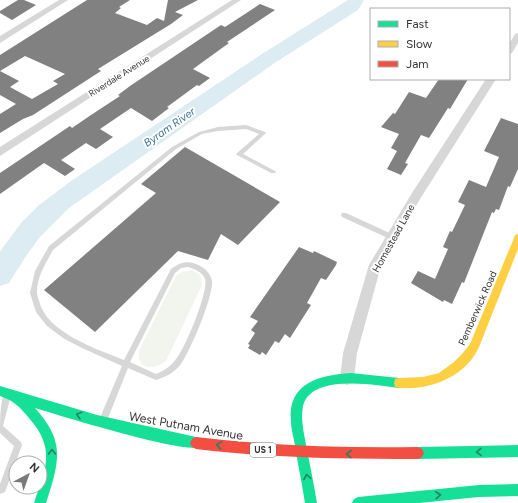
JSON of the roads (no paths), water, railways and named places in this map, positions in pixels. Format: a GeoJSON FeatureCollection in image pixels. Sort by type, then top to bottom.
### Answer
{"type":"FeatureCollection","features":[{"type":"Feature","properties":{"kind":"main road","name":"Pemberwick Road"},"geometry":{"type":"LineString","coordinates":[[347,378],[414,383],[435,379],[450,373],[474,347],[518,238]]}},
{"type":"Feature","properties":{"kind":"main road"},"geometry":{"type":"LineString","coordinates":[[311,503],[296,414],[299,400],[312,384],[328,378],[347,378]]}},
{"type":"Feature","properties":{"kind":"main road"},"geometry":{"type":"LineString","coordinates":[[7,393],[37,416],[47,430],[53,446],[53,464],[40,503]]}},
{"type":"Feature","properties":{"kind":"main road","name":"West Putnam Avenue"},"geometry":{"type":"LineString","coordinates":[[7,393],[102,422],[164,437],[230,447],[264,450],[367,454],[518,451]]}},
{"type":"Feature","properties":{"kind":"main road"},"geometry":{"type":"LineString","coordinates":[[358,503],[479,491],[518,490]]}},
{"type":"Feature","properties":{"kind":"street"},"geometry":{"type":"LineString","coordinates":[[0,40],[64,0]]}},
{"type":"Feature","properties":{"kind":"street","name":"Riverdale Avenue"},"geometry":{"type":"LineString","coordinates":[[0,152],[237,0]]}},
{"type":"Feature","properties":{"kind":"street"},"geometry":{"type":"LineString","coordinates":[[510,49],[518,36]]}},
{"type":"Feature","properties":{"kind":"street","name":"Homestead Lane"},"geometry":{"type":"LineString","coordinates":[[347,378],[350,354],[360,312],[375,265],[470,110],[490,80]]}},
{"type":"Feature","properties":{"kind":"lane"},"geometry":{"type":"LineString","coordinates":[[28,280],[39,260],[51,248],[174,148],[201,134],[218,130],[246,127],[263,133],[239,154],[273,172]]}},
{"type":"Feature","properties":{"kind":"lane"},"geometry":{"type":"LineString","coordinates":[[344,215],[392,237]]}},
{"type":"Feature","properties":{"kind":"lane"},"geometry":{"type":"LineString","coordinates":[[31,311],[48,330],[126,364],[156,377],[166,374],[180,361],[207,298],[210,284],[206,275],[199,268],[188,264],[179,266],[173,271],[126,364],[102,422]]}},
{"type":"Feature","properties":{"kind":"lane"},"geometry":{"type":"LineString","coordinates":[[0,425],[7,393]]}},
{"type":"Feature","properties":{"kind":"lane"},"geometry":{"type":"LineString","coordinates":[[0,428],[18,445],[2,489],[0,490]]}},
{"type":"Feature","properties":{"kind":"waterway","name":"Byram River"},"geometry":{"type":"LineString","coordinates":[[0,275],[17,248],[31,230],[46,213],[60,201],[269,58],[352,6],[356,0]]}}]}
